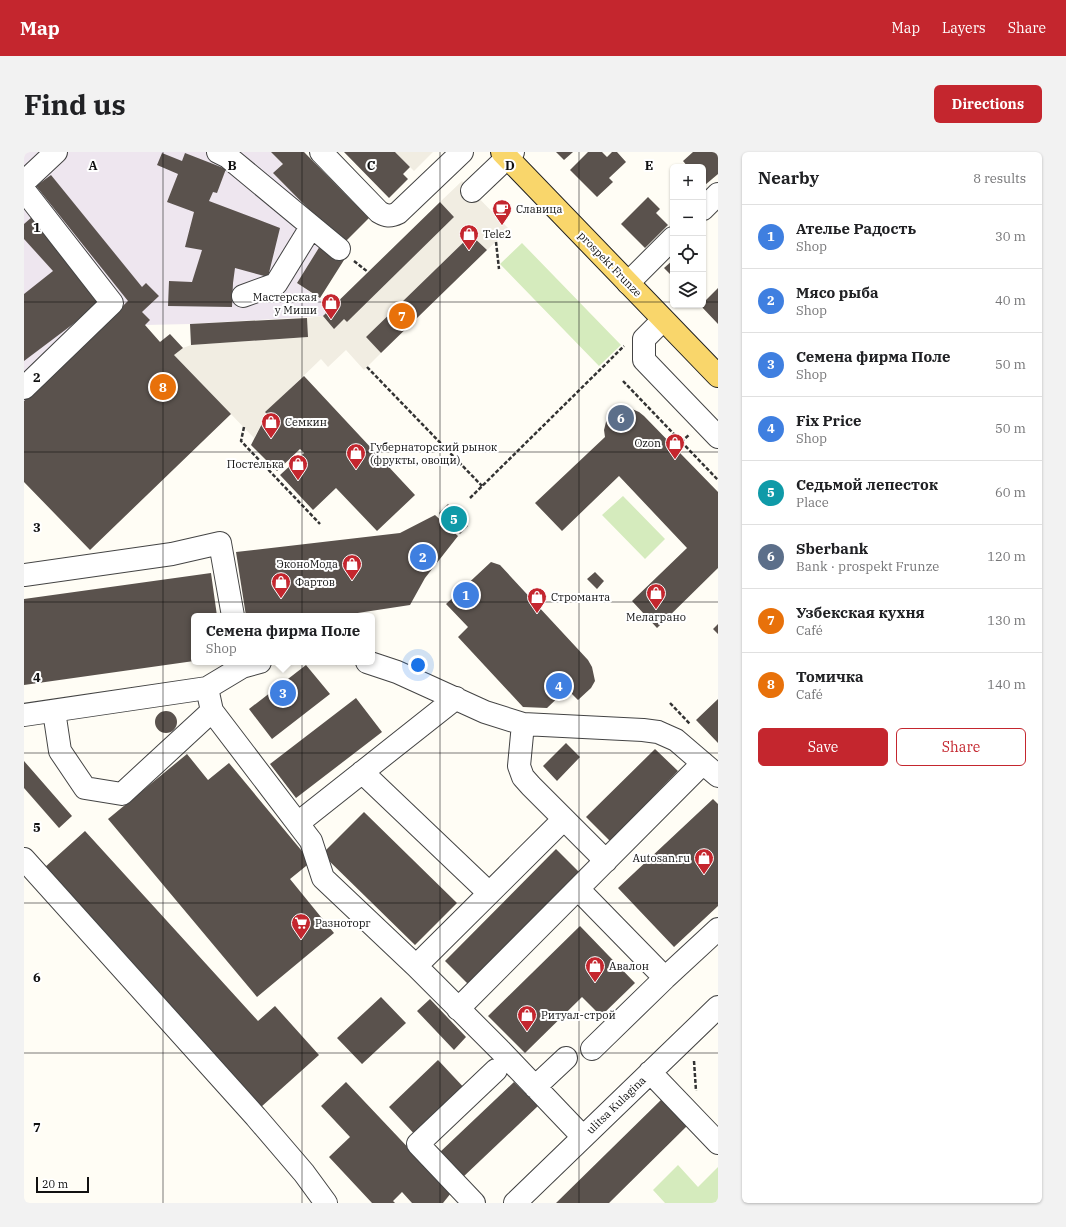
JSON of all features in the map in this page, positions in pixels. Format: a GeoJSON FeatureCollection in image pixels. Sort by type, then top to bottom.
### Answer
{"type":"FeatureCollection","features":[{"type":"Feature","properties":{"kind":"main road","name":"prospekt Frunze"},"geometry":{"type":"LineString","coordinates":[[507,154],[663,320],[718,376]]}},
{"type":"Feature","properties":{"kind":"street"},"geometry":{"type":"LineString","coordinates":[[24,182],[56,152]]}},
{"type":"Feature","properties":{"kind":"street"},"geometry":{"type":"LineString","coordinates":[[218,152],[228,157],[339,249]]}},
{"type":"Feature","properties":{"kind":"street"},"geometry":{"type":"LineString","coordinates":[[322,152],[379,212],[392,216],[398,213],[462,152]]}},
{"type":"Feature","properties":{"kind":"street"},"geometry":{"type":"LineString","coordinates":[[472,191],[507,154]]}},
{"type":"Feature","properties":{"kind":"street"},"geometry":{"type":"LineString","coordinates":[[24,190],[112,303],[24,388]]}},
{"type":"Feature","properties":{"kind":"street"},"geometry":{"type":"LineString","coordinates":[[706,206],[718,194]]}},
{"type":"Feature","properties":{"kind":"street"},"geometry":{"type":"LineString","coordinates":[[243,296],[276,284],[311,227]]}},
{"type":"Feature","properties":{"kind":"street"},"geometry":{"type":"LineString","coordinates":[[628,283],[670,241]]}},
{"type":"Feature","properties":{"kind":"street"},"geometry":{"type":"LineString","coordinates":[[663,320],[644,339],[644,360],[718,438]]}},
{"type":"Feature","properties":{"kind":"street"},"geometry":{"type":"LineString","coordinates":[[24,574],[172,554],[220,543],[232,613]]}},
{"type":"Feature","properties":{"kind":"street"},"geometry":{"type":"LineString","coordinates":[[24,715],[207,688],[246,665]]}},
{"type":"Feature","properties":{"kind":"street"},"geometry":{"type":"LineString","coordinates":[[375,665],[397,672],[485,712],[523,724],[658,732],[676,740],[711,769],[606,861],[458,1009]]}},
{"type":"Feature","properties":{"kind":"street"},"geometry":{"type":"LineString","coordinates":[[207,688],[212,711],[311,841],[323,878],[416,966],[583,1137]]}},
{"type":"Feature","properties":{"kind":"street"},"geometry":{"type":"LineString","coordinates":[[298,822],[456,698]]}},
{"type":"Feature","properties":{"kind":"street"},"geometry":{"type":"LineString","coordinates":[[54,711],[60,751],[85,788],[122,794],[212,711]]}},
{"type":"Feature","properties":{"kind":"street"},"geometry":{"type":"LineString","coordinates":[[523,724],[519,766],[523,776],[564,820],[606,861]]}},
{"type":"Feature","properties":{"kind":"street"},"geometry":{"type":"LineString","coordinates":[[362,772],[489,893]]}},
{"type":"Feature","properties":{"kind":"street"},"geometry":{"type":"LineString","coordinates":[[416,966],[564,820]]}},
{"type":"Feature","properties":{"kind":"street"},"geometry":{"type":"LineString","coordinates":[[24,859],[256,1117],[304,1173],[326,1203]]}},
{"type":"Feature","properties":{"kind":"street"},"geometry":{"type":"LineString","coordinates":[[578,889],[665,978]]}},
{"type":"Feature","properties":{"kind":"street"},"geometry":{"type":"LineString","coordinates":[[592,1049],[718,929]]}},
{"type":"Feature","properties":{"kind":"street","name":"ulitsa Kulagina"},"geometry":{"type":"LineString","coordinates":[[515,1203],[718,1007]]}},
{"type":"Feature","properties":{"kind":"street"},"geometry":{"type":"LineString","coordinates":[[535,1087],[566,1058]]}},
{"type":"Feature","properties":{"kind":"street"},"geometry":{"type":"LineString","coordinates":[[474,1203],[418,1144],[496,1070]]}},
{"type":"Feature","properties":{"kind":"street"},"geometry":{"type":"LineString","coordinates":[[650,1072],[718,1143]]}},
{"type":"Feature","properties":{"kind":"path"},"geometry":{"type":"LineString","coordinates":[[496,242],[499,269]]}},
{"type":"Feature","properties":{"kind":"path"},"geometry":{"type":"LineString","coordinates":[[470,498],[627,343]]}},
{"type":"Feature","properties":{"kind":"path"},"geometry":{"type":"LineString","coordinates":[[367,367],[482,486]]}},
{"type":"Feature","properties":{"kind":"path"},"geometry":{"type":"LineString","coordinates":[[623,381],[718,480]]}},
{"type":"Feature","properties":{"kind":"path"},"geometry":{"type":"LineString","coordinates":[[244,427],[241,442],[320,524]]}},
{"type":"Feature","properties":{"kind":"shaded area"},"geometry":{"type":"Polygon","coordinates":[[[24,152],[271,152],[283,164],[274,174],[326,227],[320,246],[297,283],[332,307],[323,316],[190,324],[145,325],[24,427],[24,152]]]}},
{"type":"Feature","properties":{"kind":"shaded area"},"geometry":{"type":"Polygon","coordinates":[[[395,152],[433,152],[414,171],[395,152]]]}},
{"type":"Feature","properties":{"kind":"shaded area"},"geometry":{"type":"Polygon","coordinates":[[[462,181],[509,229],[487,250],[471,235],[366,337],[381,353],[364,370],[346,350],[328,367],[321,359],[266,412],[267,414],[254,438],[174,355],[183,348],[191,345],[308,337],[307,318],[323,316],[334,328],[344,319],[347,322],[454,217],[440,202],[462,181]]]}},
{"type":"Feature","properties":{"kind":"green space"},"geometry":{"type":"Polygon","coordinates":[[[522,243],[621,345],[599,366],[500,264],[522,243]]]}},
{"type":"Feature","properties":{"kind":"green space"},"geometry":{"type":"Polygon","coordinates":[[[623,496],[665,539],[645,559],[602,515],[623,496]]]}},
{"type":"Feature","properties":{"kind":"green space"},"geometry":{"type":"Polygon","coordinates":[[[678,1165],[698,1187],[718,1167],[718,1203],[665,1203],[653,1190],[678,1165]]]}},
{"type":"Feature","properties":{"kind":"building"},"geometry":{"type":"Polygon","coordinates":[[[271,152],[304,152],[369,218],[343,244],[273,173],[283,164],[271,152]]]}},
{"type":"Feature","properties":{"kind":"building"},"geometry":{"type":"Polygon","coordinates":[[[344,152],[395,152],[410,167],[403,174],[408,179],[389,198],[344,152]]]}},
{"type":"Feature","properties":{"kind":"building"},"geometry":{"type":"Polygon","coordinates":[[[556,152],[573,152],[564,160],[556,152]]]}},
{"type":"Feature","properties":{"kind":"building"},"geometry":{"type":"Polygon","coordinates":[[[588,152],[602,152],[607,157],[612,152],[617,152],[626,162],[609,178],[613,182],[597,197],[570,170],[588,152]]]}},
{"type":"Feature","properties":{"kind":"building"},"geometry":{"type":"Polygon","coordinates":[[[693,152],[716,152],[718,154],[718,174],[706,184],[706,164],[686,164],[683,161],[693,152]]]}},
{"type":"Feature","properties":{"kind":"building"},"geometry":{"type":"Polygon","coordinates":[[[162,153],[182,161],[185,153],[226,169],[217,193],[213,192],[209,201],[280,228],[268,277],[235,268],[232,307],[168,306],[169,281],[192,282],[202,250],[185,247],[194,212],[167,202],[178,174],[157,165],[162,153]]]}},
{"type":"Feature","properties":{"kind":"building"},"geometry":{"type":"Polygon","coordinates":[[[51,175],[142,287],[146,283],[159,296],[142,312],[150,320],[145,325],[160,342],[170,334],[183,348],[174,355],[231,414],[90,550],[24,482],[24,401],[128,301],[36,186],[51,175]]]}},
{"type":"Feature","properties":{"kind":"building"},"geometry":{"type":"Polygon","coordinates":[[[648,197],[660,209],[656,213],[668,225],[645,248],[621,224],[648,197]]]}},
{"type":"Feature","properties":{"kind":"building"},"geometry":{"type":"Polygon","coordinates":[[[440,202],[454,217],[347,322],[344,319],[334,329],[323,316],[440,202]]]}},
{"type":"Feature","properties":{"kind":"building"},"geometry":{"type":"Polygon","coordinates":[[[32,217],[101,303],[24,361],[24,294],[53,271],[24,239],[24,224],[32,217]]]}},
{"type":"Feature","properties":{"kind":"building"},"geometry":{"type":"Polygon","coordinates":[[[471,235],[487,250],[381,353],[366,337],[471,235]]]}},
{"type":"Feature","properties":{"kind":"building"},"geometry":{"type":"Polygon","coordinates":[[[320,246],[344,260],[320,298],[297,283],[320,246]]]}},
{"type":"Feature","properties":{"kind":"building"},"geometry":{"type":"Polygon","coordinates":[[[670,263],[670,274],[664,268],[670,263]]]}},
{"type":"Feature","properties":{"kind":"building"},"geometry":{"type":"Polygon","coordinates":[[[718,288],[718,324],[703,308],[706,308],[706,300],[718,288]]]}},
{"type":"Feature","properties":{"kind":"building"},"geometry":{"type":"Polygon","coordinates":[[[307,318],[308,337],[191,345],[190,324],[307,318]]]}},
{"type":"Feature","properties":{"kind":"building","name":"Губернаторский рынок (фрукты, овощи)"},"geometry":{"type":"Polygon","coordinates":[[[304,376],[415,495],[377,531],[336,488],[313,510],[280,475],[304,453],[300,449],[277,471],[251,445],[267,414],[265,412],[304,376]]]}},
{"type":"Feature","properties":{"kind":"building"},"geometry":{"type":"Polygon","coordinates":[[[632,409],[644,416],[718,492],[718,568],[657,628],[632,601],[687,548],[619,476],[562,531],[535,503],[605,437],[604,430],[606,422],[610,416],[617,411],[632,409]]]}},
{"type":"Feature","properties":{"kind":"building"},"geometry":{"type":"Polygon","coordinates":[[[448,504],[468,526],[460,534],[439,513],[448,504]]]}},
{"type":"Feature","properties":{"kind":"building"},"geometry":{"type":"Polygon","coordinates":[[[435,515],[458,536],[425,578],[410,605],[358,613],[246,613],[236,552],[400,533],[435,515]]]}},
{"type":"Feature","properties":{"kind":"building"},"geometry":{"type":"Polygon","coordinates":[[[491,562],[500,565],[588,660],[592,667],[595,681],[591,688],[578,700],[567,689],[547,708],[523,707],[458,637],[468,627],[446,604],[491,562]]]}},
{"type":"Feature","properties":{"kind":"building"},"geometry":{"type":"Polygon","coordinates":[[[595,572],[604,581],[597,589],[587,579],[595,572]]]}},
{"type":"Feature","properties":{"kind":"building"},"geometry":{"type":"Polygon","coordinates":[[[211,573],[217,613],[191,613],[191,661],[24,685],[24,599],[211,573]]]}},
{"type":"Feature","properties":{"kind":"building"},"geometry":{"type":"Polygon","coordinates":[[[718,624],[718,634],[713,629],[718,624]]]}},
{"type":"Feature","properties":{"kind":"building"},"geometry":{"type":"Polygon","coordinates":[[[306,665],[330,694],[272,739],[249,709],[306,665]]]}},
{"type":"Feature","properties":{"kind":"building"},"geometry":{"type":"Polygon","coordinates":[[[356,698],[382,732],[296,798],[270,764],[356,698]]]}},
{"type":"Feature","properties":{"kind":"building"},"geometry":{"type":"Polygon","coordinates":[[[718,699],[718,743],[696,720],[718,699]]]}},
{"type":"Feature","properties":{"kind":"building"},"geometry":{"type":"Polygon","coordinates":[[[166,711],[174,714],[177,722],[174,730],[166,733],[158,730],[155,722],[158,714],[166,711]]]}},
{"type":"Feature","properties":{"kind":"building"},"geometry":{"type":"Polygon","coordinates":[[[566,743],[580,757],[557,781],[543,766],[566,743]]]}},
{"type":"Feature","properties":{"kind":"building"},"geometry":{"type":"Polygon","coordinates":[[[655,749],[678,771],[610,841],[586,817],[655,749]]]}},
{"type":"Feature","properties":{"kind":"building"},"geometry":{"type":"Polygon","coordinates":[[[187,754],[208,780],[229,763],[311,862],[290,879],[334,933],[257,997],[108,819],[187,754]]]}},
{"type":"Feature","properties":{"kind":"building"},"geometry":{"type":"Polygon","coordinates":[[[24,761],[72,816],[59,828],[24,788],[24,761]]]}},
{"type":"Feature","properties":{"kind":"building"},"geometry":{"type":"Polygon","coordinates":[[[713,799],[718,804],[718,906],[674,947],[618,888],[713,799]]]}},
{"type":"Feature","properties":{"kind":"building"},"geometry":{"type":"Polygon","coordinates":[[[364,812],[457,903],[415,945],[322,854],[364,812]]]}},
{"type":"Feature","properties":{"kind":"building"},"geometry":{"type":"Polygon","coordinates":[[[85,831],[258,1021],[275,1006],[319,1055],[261,1107],[44,868],[85,831]]]}},
{"type":"Feature","properties":{"kind":"building"},"geometry":{"type":"Polygon","coordinates":[[[556,849],[581,874],[470,986],[445,961],[556,849]]]}},
{"type":"Feature","properties":{"kind":"building"},"geometry":{"type":"Polygon","coordinates":[[[580,926],[635,983],[601,1016],[582,997],[525,1053],[488,1016],[580,926]]]}},
{"type":"Feature","properties":{"kind":"building"},"geometry":{"type":"Polygon","coordinates":[[[381,997],[406,1023],[362,1064],[337,1038],[381,997]]]}},
{"type":"Feature","properties":{"kind":"building"},"geometry":{"type":"Polygon","coordinates":[[[430,999],[466,1037],[454,1050],[417,1011],[430,999]]]}},
{"type":"Feature","properties":{"kind":"building"},"geometry":{"type":"Polygon","coordinates":[[[438,1060],[468,1092],[419,1139],[389,1107],[438,1060]]]}},
{"type":"Feature","properties":{"kind":"building"},"geometry":{"type":"Polygon","coordinates":[[[346,1082],[451,1193],[443,1203],[412,1203],[402,1192],[393,1201],[395,1203],[372,1203],[329,1157],[350,1137],[321,1106],[346,1082]]]}},
{"type":"Feature","properties":{"kind":"building"},"geometry":{"type":"Polygon","coordinates":[[[514,1082],[538,1106],[462,1178],[439,1153],[514,1082]]]}},
{"type":"Feature","properties":{"kind":"building"},"geometry":{"type":"Polygon","coordinates":[[[662,1099],[688,1125],[609,1203],[556,1203],[662,1099]]]}},
{"type":"Feature","properties":{"kind":"place","name":"Славица"},"geometry":{"type":"Point","coordinates":[502,226]}},
{"type":"Feature","properties":{"kind":"place","name":"Tele2"},"geometry":{"type":"Point","coordinates":[469,251]}},
{"type":"Feature","properties":{"kind":"place","name":"Узбекская кухня"},"geometry":{"type":"Point","coordinates":[402,316]}},
{"type":"Feature","properties":{"kind":"place","name":"Мастерская у Миши"},"geometry":{"type":"Point","coordinates":[331,320]}},
{"type":"Feature","properties":{"kind":"place","name":"Томичка"},"geometry":{"type":"Point","coordinates":[163,387]}},
{"type":"Feature","properties":{"kind":"place","name":"Sberbank"},"geometry":{"type":"Point","coordinates":[621,418]}},
{"type":"Feature","properties":{"kind":"place","name":"Семкин"},"geometry":{"type":"Point","coordinates":[271,439]}},
{"type":"Feature","properties":{"kind":"place","name":"Ozon"},"geometry":{"type":"Point","coordinates":[675,460]}},
{"type":"Feature","properties":{"kind":"place","name":"Губернаторский рынок (фрукты, овощи)"},"geometry":{"type":"Point","coordinates":[356,470]}},
{"type":"Feature","properties":{"kind":"place","name":"Постелька"},"geometry":{"type":"Point","coordinates":[298,481]}},
{"type":"Feature","properties":{"kind":"place","name":"Седьмой лепесток"},"geometry":{"type":"Point","coordinates":[454,519]}},
{"type":"Feature","properties":{"kind":"place","name":"Мясо рыба"},"geometry":{"type":"Point","coordinates":[423,557]}},
{"type":"Feature","properties":{"kind":"place","name":"ЭконоМода"},"geometry":{"type":"Point","coordinates":[352,581]}},
{"type":"Feature","properties":{"kind":"place","name":"Ателье Радость"},"geometry":{"type":"Point","coordinates":[466,595]}},
{"type":"Feature","properties":{"kind":"place","name":"Фартов"},"geometry":{"type":"Point","coordinates":[281,599]}},
{"type":"Feature","properties":{"kind":"place","name":"Мелаграно"},"geometry":{"type":"Point","coordinates":[656,610]}},
{"type":"Feature","properties":{"kind":"place","name":"Строманта"},"geometry":{"type":"Point","coordinates":[537,614]}},
{"type":"Feature","properties":{"kind":"place","name":"Fix Price"},"geometry":{"type":"Point","coordinates":[559,686]}},
{"type":"Feature","properties":{"kind":"place","name":"Семена фирма Поле"},"geometry":{"type":"Point","coordinates":[283,693]}},
{"type":"Feature","properties":{"kind":"place","name":"Autosan.ru"},"geometry":{"type":"Point","coordinates":[704,875]}},
{"type":"Feature","properties":{"kind":"place","name":"Разноторг"},"geometry":{"type":"Point","coordinates":[301,940]}},
{"type":"Feature","properties":{"kind":"place","name":"Авалон"},"geometry":{"type":"Point","coordinates":[595,983]}},
{"type":"Feature","properties":{"kind":"place","name":"Ритуал-строй"},"geometry":{"type":"Point","coordinates":[527,1032]}}]}
